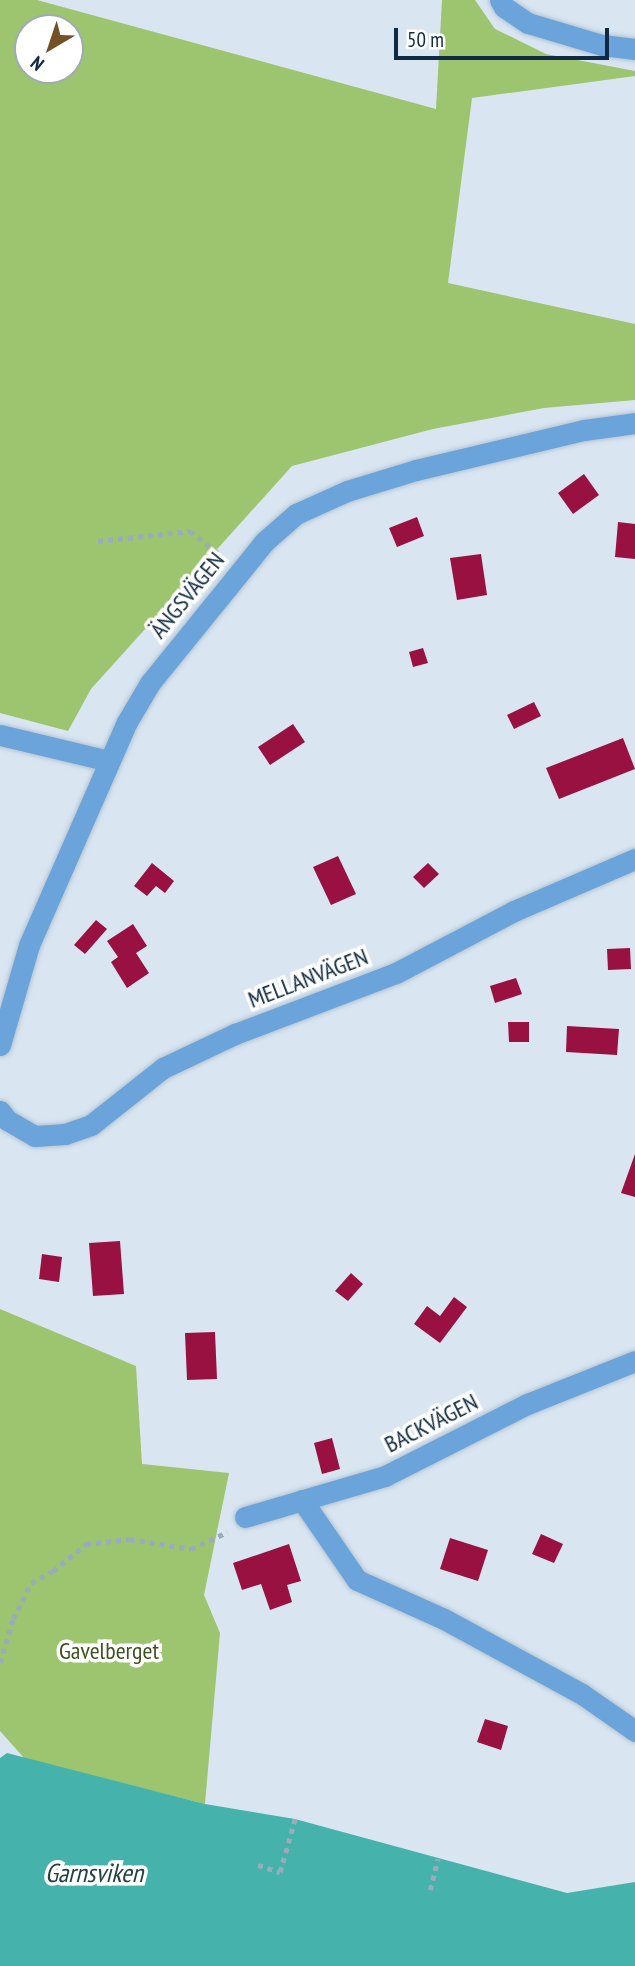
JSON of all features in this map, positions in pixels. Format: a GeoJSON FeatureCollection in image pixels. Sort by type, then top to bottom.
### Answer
{"type":"FeatureCollection","features":[{"type":"Feature","properties":{"kind":"street"},"geometry":{"type":"LineString","coordinates":[[500,0],[504,7],[528,23],[602,45],[635,49]]}},
{"type":"Feature","properties":{"kind":"street","name":"ÄNGSVÄGEN"},"geometry":{"type":"LineString","coordinates":[[0,1045],[29,945],[109,761],[150,683],[264,542],[296,514],[347,491],[416,470],[584,430],[635,423]]}},
{"type":"Feature","properties":{"kind":"street"},"geometry":{"type":"LineString","coordinates":[[0,735],[109,761]]}},
{"type":"Feature","properties":{"kind":"street","name":"MELLANVÄGEN"},"geometry":{"type":"LineString","coordinates":[[4,1116],[35,1136],[65,1134],[91,1125],[163,1068],[235,1034],[396,973],[514,911],[635,859]]}},
{"type":"Feature","properties":{"kind":"street","name":"BACKVÄGEN"},"geometry":{"type":"LineString","coordinates":[[240,1523],[302,1500],[385,1476],[527,1404],[635,1361]]}},
{"type":"Feature","properties":{"kind":"street"},"geometry":{"type":"LineString","coordinates":[[302,1500],[357,1580],[444,1619],[582,1694],[635,1731]]}},
{"type":"Feature","properties":{"kind":"path"},"geometry":{"type":"LineString","coordinates":[[98,541],[190,531],[240,569]]}},
{"type":"Feature","properties":{"kind":"path"},"geometry":{"type":"LineString","coordinates":[[0,1663],[13,1619],[31,1583],[53,1571],[86,1544],[130,1539],[191,1549],[240,1523]]}},
{"type":"Feature","properties":{"kind":"path"},"geometry":{"type":"LineString","coordinates":[[258,1865],[280,1872],[295,1819]]}},
{"type":"Feature","properties":{"kind":"path"},"geometry":{"type":"LineString","coordinates":[[430,1890],[438,1859]]}},
{"type":"Feature","properties":{"kind":"green space"},"geometry":{"type":"Polygon","coordinates":[[[0,0],[37,0],[436,109],[442,0],[475,0],[495,29],[546,54],[635,71],[635,76],[472,98],[448,283],[635,324],[635,400],[544,408],[433,429],[292,466],[91,689],[68,731],[0,713],[0,0]]]}},
{"type":"Feature","properties":{"kind":"green space","name":"Gavelberget"},"geometry":{"type":"Polygon","coordinates":[[[0,1309],[136,1366],[142,1464],[229,1473],[204,1595],[220,1633],[205,1804],[25,1759],[0,1731],[0,1309]]]}},
{"type":"Feature","properties":{"kind":"water","name":"Garnsviken"},"geometry":{"type":"Polygon","coordinates":[[[7,1753],[205,1804],[295,1819],[567,1893],[635,1882],[635,1966],[0,1966],[0,1758],[7,1753]]]}},
{"type":"Feature","properties":{"kind":"building"},"geometry":{"type":"Polygon","coordinates":[[[584,474],[599,495],[573,514],[558,493],[584,474]]]}},
{"type":"Feature","properties":{"kind":"building"},"geometry":{"type":"Polygon","coordinates":[[[417,517],[424,536],[397,547],[389,528],[417,517]]]}},
{"type":"Feature","properties":{"kind":"building"},"geometry":{"type":"Polygon","coordinates":[[[618,522],[635,524],[635,559],[615,557],[618,522]]]}},
{"type":"Feature","properties":{"kind":"building"},"geometry":{"type":"Polygon","coordinates":[[[481,554],[487,595],[457,600],[450,558],[481,554]]]}},
{"type":"Feature","properties":{"kind":"building"},"geometry":{"type":"Polygon","coordinates":[[[423,648],[428,663],[413,667],[409,652],[423,648]]]}},
{"type":"Feature","properties":{"kind":"building"},"geometry":{"type":"Polygon","coordinates":[[[534,702],[541,716],[514,729],[507,715],[534,702]]]}},
{"type":"Feature","properties":{"kind":"building"},"geometry":{"type":"Polygon","coordinates":[[[293,724],[305,742],[270,765],[258,747],[293,724]]]}},
{"type":"Feature","properties":{"kind":"building"},"geometry":{"type":"Polygon","coordinates":[[[623,738],[635,769],[559,799],[546,768],[623,738]]]}},
{"type":"Feature","properties":{"kind":"building"},"geometry":{"type":"Polygon","coordinates":[[[338,856],[356,894],[331,905],[313,867],[338,856]]]}},
{"type":"Feature","properties":{"kind":"building"},"geometry":{"type":"Polygon","coordinates":[[[152,863],[174,881],[165,893],[156,886],[147,896],[134,886],[152,863]]]}},
{"type":"Feature","properties":{"kind":"building"},"geometry":{"type":"Polygon","coordinates":[[[428,863],[439,874],[424,888],[413,877],[428,863]]]}},
{"type":"Feature","properties":{"kind":"building"},"geometry":{"type":"Polygon","coordinates":[[[96,920],[107,929],[85,954],[74,945],[96,920]]]}},
{"type":"Feature","properties":{"kind":"building"},"geometry":{"type":"Polygon","coordinates":[[[133,924],[147,946],[136,953],[149,973],[127,988],[111,962],[118,957],[107,941],[133,924]]]}},
{"type":"Feature","properties":{"kind":"building"},"geometry":{"type":"Polygon","coordinates":[[[630,948],[631,969],[608,970],[607,949],[630,948]]]}},
{"type":"Feature","properties":{"kind":"building"},"geometry":{"type":"Polygon","coordinates":[[[516,978],[522,994],[495,1003],[490,986],[516,978]]]}},
{"type":"Feature","properties":{"kind":"building"},"geometry":{"type":"Polygon","coordinates":[[[508,1022],[529,1022],[529,1042],[509,1042],[508,1022]]]}},
{"type":"Feature","properties":{"kind":"building"},"geometry":{"type":"Polygon","coordinates":[[[567,1026],[619,1029],[617,1055],[566,1052],[567,1026]]]}},
{"type":"Feature","properties":{"kind":"building"},"geometry":{"type":"Polygon","coordinates":[[[635,1154],[635,1197],[621,1193],[635,1154]]]}},
{"type":"Feature","properties":{"kind":"building"},"geometry":{"type":"Polygon","coordinates":[[[120,1241],[124,1294],[93,1296],[89,1243],[120,1241]]]}},
{"type":"Feature","properties":{"kind":"building"},"geometry":{"type":"Polygon","coordinates":[[[42,1254],[62,1257],[59,1282],[39,1279],[42,1254]]]}},
{"type":"Feature","properties":{"kind":"building"},"geometry":{"type":"Polygon","coordinates":[[[351,1273],[363,1284],[348,1301],[335,1291],[351,1273]]]}},
{"type":"Feature","properties":{"kind":"building"},"geometry":{"type":"Polygon","coordinates":[[[454,1297],[467,1307],[440,1343],[414,1324],[427,1306],[440,1316],[454,1297]]]}},
{"type":"Feature","properties":{"kind":"building"},"geometry":{"type":"Polygon","coordinates":[[[215,1332],[217,1379],[187,1380],[185,1333],[215,1332]]]}},
{"type":"Feature","properties":{"kind":"building"},"geometry":{"type":"Polygon","coordinates":[[[332,1438],[340,1469],[322,1474],[314,1443],[332,1438]]]}},
{"type":"Feature","properties":{"kind":"building"},"geometry":{"type":"Polygon","coordinates":[[[541,1534],[563,1544],[554,1563],[532,1554],[541,1534]]]}},
{"type":"Feature","properties":{"kind":"building"},"geometry":{"type":"Polygon","coordinates":[[[450,1538],[488,1550],[478,1581],[440,1569],[450,1538]]]}},
{"type":"Feature","properties":{"kind":"building"},"geometry":{"type":"Polygon","coordinates":[[[289,1544],[301,1581],[287,1585],[292,1602],[270,1610],[261,1584],[242,1590],[233,1563],[289,1544]]]}},
{"type":"Feature","properties":{"kind":"building"},"geometry":{"type":"Polygon","coordinates":[[[485,1719],[508,1726],[501,1750],[477,1742],[485,1719]]]}}]}
